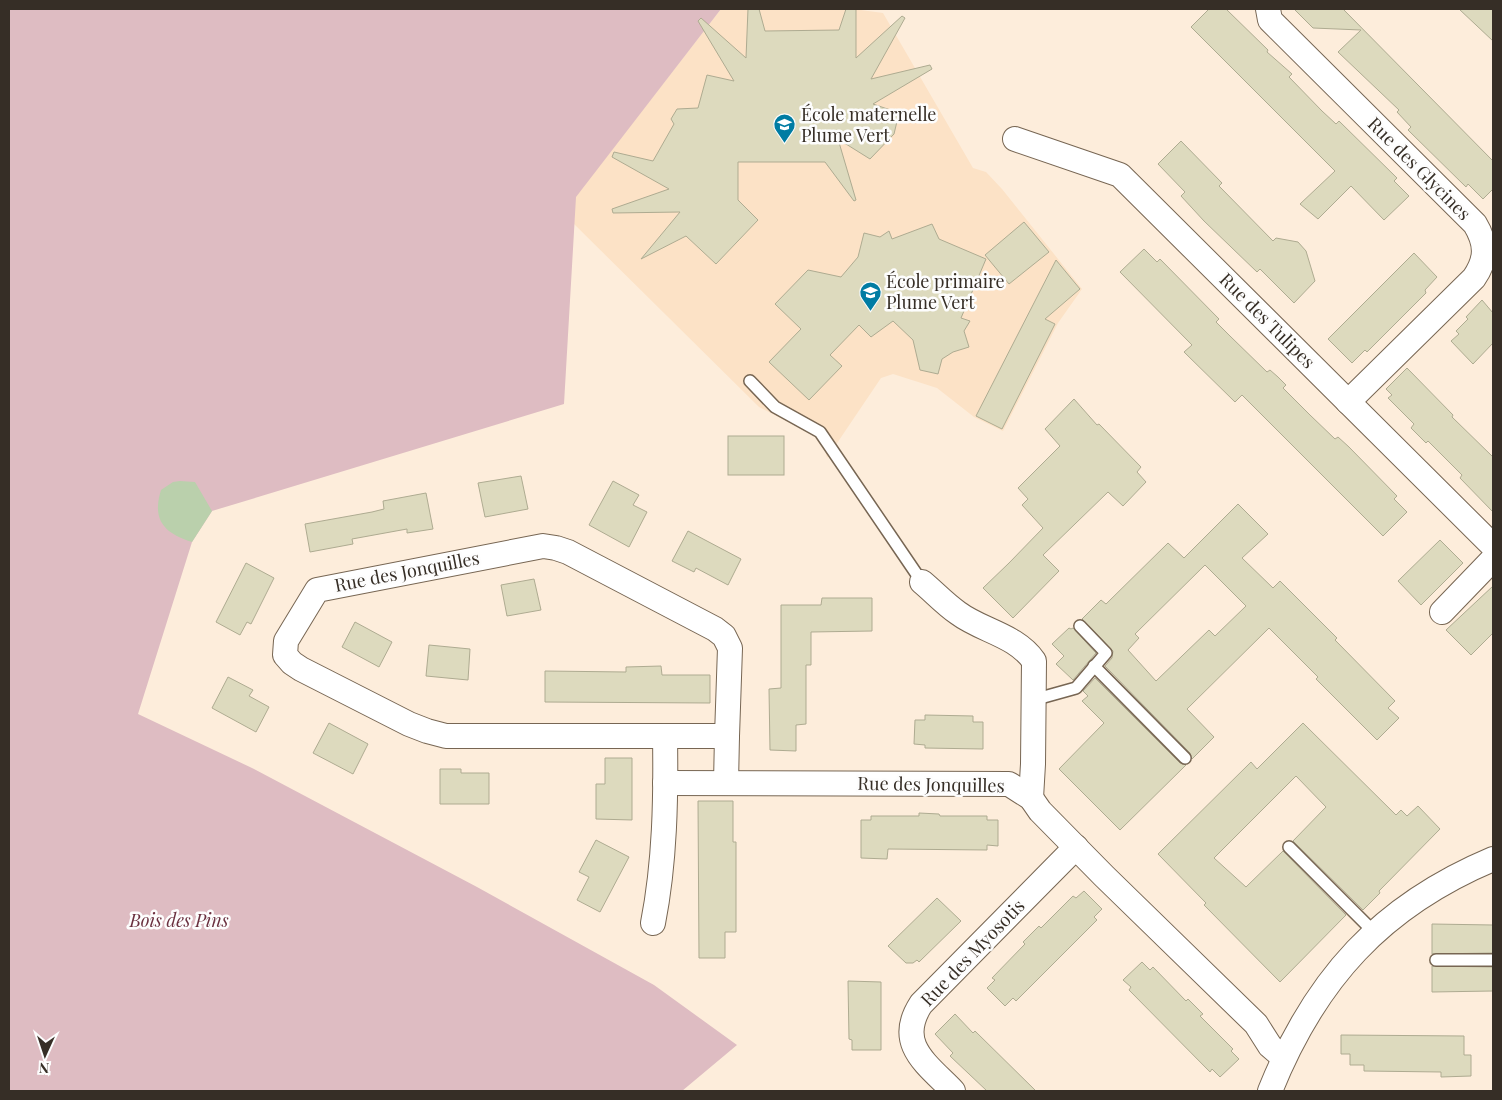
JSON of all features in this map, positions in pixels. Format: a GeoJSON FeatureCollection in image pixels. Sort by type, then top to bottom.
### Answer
{"type":"FeatureCollection","features":[{"type":"Feature","properties":{"kind":"street","name":"Rue des Glycines"},"geometry":{"type":"LineString","coordinates":[[1268,9],[1270,20],[1474,224],[1484,247],[1481,267],[1474,278],[1348,402]]}},
{"type":"Feature","properties":{"kind":"street","name":"Rue des Tulipes"},"geometry":{"type":"LineString","coordinates":[[1015,139],[1120,175],[1493,546]]}},
{"type":"Feature","properties":{"kind":"street","name":"Rue des Jonquilles"},"geometry":{"type":"LineString","coordinates":[[543,546],[556,548],[568,552],[715,629],[724,636],[730,648],[727,736],[665,736],[446,736],[437,734],[409,724],[296,666],[285,655],[286,641],[317,590],[543,546]]}},
{"type":"Feature","properties":{"kind":"street"},"geometry":{"type":"LineString","coordinates":[[1442,612],[1493,559]]}},
{"type":"Feature","properties":{"kind":"street"},"geometry":{"type":"LineString","coordinates":[[922,582],[959,614],[1016,644],[1027,651],[1034,661],[1033,764],[1030,798]]}},
{"type":"Feature","properties":{"kind":"street"},"geometry":{"type":"LineString","coordinates":[[653,923],[660,890],[666,783],[665,736]]}},
{"type":"Feature","properties":{"kind":"street"},"geometry":{"type":"LineString","coordinates":[[726,783],[727,736]]}},
{"type":"Feature","properties":{"kind":"street","name":"Rue des Jonquilles"},"geometry":{"type":"LineString","coordinates":[[666,783],[1009,784],[1030,798],[1040,811],[1256,1024],[1270,1046],[1284,1058]]}},
{"type":"Feature","properties":{"kind":"street","name":"Rue des Myosotis"},"geometry":{"type":"LineString","coordinates":[[953,1091],[921,1059],[916,1051],[912,1042],[910,1028],[914,1015],[921,1004],[1076,847]]}},
{"type":"Feature","properties":{"kind":"street"},"geometry":{"type":"LineString","coordinates":[[1270,1091],[1284,1058],[1312,1006],[1329,982],[1374,932],[1432,889],[1493,859]]}},
{"type":"Feature","properties":{"kind":"lane"},"geometry":{"type":"LineString","coordinates":[[750,381],[775,407],[820,432],[922,582]]}},
{"type":"Feature","properties":{"kind":"lane"},"geometry":{"type":"LineString","coordinates":[[1033,700],[1076,688],[1106,653],[1080,626]]}},
{"type":"Feature","properties":{"kind":"lane"},"geometry":{"type":"LineString","coordinates":[[1094,666],[1185,758]]}},
{"type":"Feature","properties":{"kind":"lane"},"geometry":{"type":"LineString","coordinates":[[1290,847],[1374,932]]}},
{"type":"Feature","properties":{"kind":"lane"},"geometry":{"type":"LineString","coordinates":[[1436,960],[1493,960]]}},
{"type":"Feature","properties":{"kind":"shaded area"},"geometry":{"type":"Polygon","coordinates":[[[721,9],[853,9],[883,13],[973,168],[986,172],[1002,189],[1082,289],[1058,323],[1003,431],[974,417],[937,388],[893,374],[881,378],[827,458],[824,446],[818,437],[759,407],[574,224],[575,197],[721,9]]]}},
{"type":"Feature","properties":{"kind":"shaded area"},"geometry":{"type":"Polygon","coordinates":[[[173,482],[195,482],[212,511],[192,542],[167,529],[159,517],[158,509],[161,490],[173,482]]]}},
{"type":"Feature","properties":{"kind":"green space","name":"Bois des Pins"},"geometry":{"type":"Polygon","coordinates":[[[9,9],[721,9],[576,197],[564,404],[212,511],[192,542],[138,714],[252,768],[477,887],[654,985],[737,1045],[682,1091],[9,1091],[9,9]]]}},
{"type":"Feature","properties":{"kind":"building","name":"École maternelle Plume Vert"},"geometry":{"type":"Polygon","coordinates":[[[748,9],[759,9],[765,31],[839,30],[846,9],[856,9],[856,58],[902,16],[905,18],[871,79],[930,65],[932,69],[873,104],[899,113],[894,134],[870,159],[838,139],[856,200],[854,201],[825,162],[738,162],[738,200],[758,220],[716,264],[686,236],[641,259],[680,212],[613,213],[612,209],[669,189],[612,157],[614,152],[653,161],[674,124],[671,119],[677,109],[698,108],[707,75],[734,81],[698,21],[701,18],[746,58],[748,9]]]}},
{"type":"Feature","properties":{"kind":"building"},"geometry":{"type":"Polygon","coordinates":[[[1209,9],[1226,9],[1268,50],[1267,52],[1292,74],[1289,77],[1322,111],[1336,124],[1339,121],[1397,178],[1394,181],[1409,196],[1384,220],[1351,186],[1318,219],[1300,204],[1335,171],[1191,27],[1209,9]]]}},
{"type":"Feature","properties":{"kind":"building"},"geometry":{"type":"Polygon","coordinates":[[[1294,9],[1343,9],[1493,161],[1493,189],[1483,199],[1468,184],[1466,187],[1408,130],[1411,127],[1397,112],[1399,110],[1338,52],[1361,30],[1313,28],[1294,9]]]}},
{"type":"Feature","properties":{"kind":"building"},"geometry":{"type":"Polygon","coordinates":[[[1459,9],[1493,9],[1493,41],[1459,9]]]}},
{"type":"Feature","properties":{"kind":"building"},"geometry":{"type":"Polygon","coordinates":[[[1181,141],[1222,183],[1219,186],[1273,241],[1276,238],[1298,242],[1306,251],[1315,281],[1294,303],[1260,269],[1257,272],[1204,221],[1181,196],[1185,192],[1158,164],[1181,141]]]}},
{"type":"Feature","properties":{"kind":"building"},"geometry":{"type":"Polygon","coordinates":[[[1024,222],[1049,252],[1009,284],[985,255],[1024,222]]]}},
{"type":"Feature","properties":{"kind":"building","name":"École primaire Plume Vert"},"geometry":{"type":"Polygon","coordinates":[[[932,224],[939,239],[986,259],[961,318],[970,321],[964,331],[969,347],[953,352],[942,359],[938,374],[920,370],[913,340],[893,321],[871,337],[859,325],[830,355],[842,366],[809,400],[769,362],[801,329],[775,304],[808,270],[841,277],[858,257],[864,233],[880,237],[889,231],[892,239],[932,224]]]}},
{"type":"Feature","properties":{"kind":"building"},"geometry":{"type":"Polygon","coordinates":[[[1144,249],[1157,262],[1160,259],[1219,319],[1216,322],[1267,372],[1270,370],[1278,377],[1286,385],[1283,388],[1310,415],[1335,439],[1338,437],[1349,447],[1397,496],[1394,499],[1407,512],[1383,536],[1242,395],[1235,402],[1184,352],[1192,345],[1120,272],[1144,249]]]}},
{"type":"Feature","properties":{"kind":"building"},"geometry":{"type":"Polygon","coordinates":[[[1414,253],[1437,277],[1425,290],[1426,293],[1367,352],[1365,350],[1352,363],[1328,339],[1414,253]]]}},
{"type":"Feature","properties":{"kind":"building"},"geometry":{"type":"Polygon","coordinates":[[[1056,260],[1080,289],[1045,319],[1055,324],[1002,429],[976,416],[1056,260]]]}},
{"type":"Feature","properties":{"kind":"building"},"geometry":{"type":"Polygon","coordinates":[[[1482,300],[1493,313],[1493,343],[1473,364],[1451,341],[1459,334],[1456,331],[1468,319],[1466,317],[1482,300]]]}},
{"type":"Feature","properties":{"kind":"building"},"geometry":{"type":"Polygon","coordinates":[[[1407,368],[1453,415],[1452,417],[1493,457],[1493,512],[1460,478],[1462,475],[1428,441],[1426,443],[1411,428],[1414,424],[1388,398],[1392,395],[1386,389],[1407,368]]]}},
{"type":"Feature","properties":{"kind":"building"},"geometry":{"type":"Polygon","coordinates":[[[1074,399],[1097,425],[1099,424],[1141,467],[1137,472],[1146,482],[1123,506],[1108,492],[1043,555],[1059,571],[1013,618],[983,588],[1043,528],[1022,505],[1028,499],[1018,488],[1060,446],[1045,429],[1074,399]]]}},
{"type":"Feature","properties":{"kind":"building"},"geometry":{"type":"Polygon","coordinates":[[[728,436],[784,436],[784,475],[728,475],[728,436]]]}},
{"type":"Feature","properties":{"kind":"building"},"geometry":{"type":"Polygon","coordinates":[[[521,476],[528,509],[485,517],[478,483],[521,476]]]}},
{"type":"Feature","properties":{"kind":"building"},"geometry":{"type":"Polygon","coordinates":[[[613,481],[639,495],[633,505],[647,512],[629,547],[589,525],[613,481]]]}},
{"type":"Feature","properties":{"kind":"building"},"geometry":{"type":"Polygon","coordinates":[[[426,493],[433,529],[407,533],[407,529],[352,539],[353,544],[310,552],[305,524],[384,509],[383,501],[426,493]]]}},
{"type":"Feature","properties":{"kind":"building"},"geometry":{"type":"Polygon","coordinates":[[[1238,504],[1268,534],[1242,558],[1273,588],[1280,581],[1337,638],[1335,640],[1395,701],[1388,708],[1399,718],[1377,740],[1316,679],[1318,677],[1269,628],[1187,709],[1214,737],[1192,759],[1190,753],[1105,666],[1112,658],[1113,651],[1082,619],[1101,600],[1106,604],[1168,543],[1184,558],[1238,504]],[[1205,565],[1135,634],[1139,638],[1128,650],[1156,681],[1209,630],[1215,636],[1246,606],[1205,565]]]}},
{"type":"Feature","properties":{"kind":"building"},"geometry":{"type":"Polygon","coordinates":[[[688,531],[741,559],[728,585],[696,568],[694,572],[672,561],[688,531]]]}},
{"type":"Feature","properties":{"kind":"building"},"geometry":{"type":"Polygon","coordinates":[[[1440,540],[1463,563],[1421,605],[1398,581],[1440,540]]]}},
{"type":"Feature","properties":{"kind":"building"},"geometry":{"type":"Polygon","coordinates":[[[246,563],[274,578],[251,624],[247,622],[240,635],[216,622],[246,563]]]}},
{"type":"Feature","properties":{"kind":"building"},"geometry":{"type":"Polygon","coordinates":[[[534,579],[541,610],[507,616],[501,585],[534,579]]]}},
{"type":"Feature","properties":{"kind":"building"},"geometry":{"type":"Polygon","coordinates":[[[1493,586],[1493,633],[1471,655],[1446,630],[1493,586]]]}},
{"type":"Feature","properties":{"kind":"building"},"geometry":{"type":"Polygon","coordinates":[[[822,598],[872,598],[872,631],[811,632],[811,665],[806,665],[806,724],[796,725],[796,751],[770,750],[769,689],[781,688],[781,605],[821,605],[822,598]]]}},
{"type":"Feature","properties":{"kind":"building"},"geometry":{"type":"Polygon","coordinates":[[[355,622],[392,642],[379,667],[342,647],[355,622]]]}},
{"type":"Feature","properties":{"kind":"building"},"geometry":{"type":"Polygon","coordinates":[[[1069,628],[1073,628],[1096,653],[1073,680],[1056,664],[1064,656],[1052,644],[1069,628]]]}},
{"type":"Feature","properties":{"kind":"building"},"geometry":{"type":"Polygon","coordinates":[[[429,645],[470,649],[468,680],[426,676],[429,645]]]}},
{"type":"Feature","properties":{"kind":"building"},"geometry":{"type":"Polygon","coordinates":[[[661,666],[662,675],[710,675],[710,703],[545,702],[545,671],[626,672],[626,667],[661,666]]]}},
{"type":"Feature","properties":{"kind":"building"},"geometry":{"type":"Polygon","coordinates":[[[228,677],[253,690],[249,696],[269,707],[256,732],[212,708],[228,677]]]}},
{"type":"Feature","properties":{"kind":"building"},"geometry":{"type":"Polygon","coordinates":[[[1095,678],[1180,763],[1186,765],[1120,830],[1059,769],[1104,723],[1082,701],[1088,696],[1083,691],[1095,678]]]}},
{"type":"Feature","properties":{"kind":"building"},"geometry":{"type":"Polygon","coordinates":[[[925,715],[973,716],[973,722],[983,722],[983,749],[925,748],[925,745],[914,744],[915,720],[925,720],[925,715]]]}},
{"type":"Feature","properties":{"kind":"building"},"geometry":{"type":"Polygon","coordinates":[[[329,723],[368,744],[353,774],[313,753],[329,723]]]}},
{"type":"Feature","properties":{"kind":"building"},"geometry":{"type":"Polygon","coordinates":[[[1303,723],[1396,815],[1401,810],[1407,816],[1418,806],[1440,829],[1363,910],[1293,841],[1326,807],[1296,776],[1214,858],[1246,887],[1283,851],[1346,915],[1280,982],[1204,905],[1206,903],[1158,854],[1251,762],[1257,769],[1303,723]]]}},
{"type":"Feature","properties":{"kind":"building"},"geometry":{"type":"Polygon","coordinates":[[[605,758],[632,758],[632,820],[596,819],[596,784],[605,784],[605,758]]]}},
{"type":"Feature","properties":{"kind":"building"},"geometry":{"type":"Polygon","coordinates":[[[440,769],[461,769],[461,773],[489,773],[489,804],[440,804],[440,769]]]}},
{"type":"Feature","properties":{"kind":"building"},"geometry":{"type":"Polygon","coordinates":[[[698,801],[733,801],[733,842],[736,842],[736,932],[725,932],[725,958],[699,958],[698,801]]]}},
{"type":"Feature","properties":{"kind":"building"},"geometry":{"type":"Polygon","coordinates":[[[919,813],[939,814],[940,816],[987,816],[987,820],[998,820],[998,846],[987,845],[987,850],[888,849],[887,859],[861,858],[861,820],[871,820],[871,816],[919,816],[919,813]]]}},
{"type":"Feature","properties":{"kind":"building"},"geometry":{"type":"Polygon","coordinates":[[[596,840],[629,857],[600,912],[577,900],[589,877],[579,872],[596,840]]]}},
{"type":"Feature","properties":{"kind":"building"},"geometry":{"type":"Polygon","coordinates":[[[1084,891],[1102,909],[1094,917],[1097,920],[1016,1001],[1013,998],[1005,1006],[987,988],[995,980],[992,978],[1025,944],[1023,942],[1039,926],[1041,928],[1073,896],[1076,898],[1084,891]]]}},
{"type":"Feature","properties":{"kind":"building"},"geometry":{"type":"Polygon","coordinates":[[[937,898],[961,921],[919,962],[917,960],[913,963],[906,963],[888,946],[937,898]]]}},
{"type":"Feature","properties":{"kind":"building"},"geometry":{"type":"Polygon","coordinates":[[[1432,924],[1493,925],[1493,953],[1432,954],[1432,924]]]}},
{"type":"Feature","properties":{"kind":"building"},"geometry":{"type":"Polygon","coordinates":[[[1142,962],[1150,970],[1153,967],[1186,1001],[1188,999],[1203,1014],[1200,1016],[1233,1049],[1231,1051],[1239,1059],[1220,1077],[1212,1069],[1210,1072],[1129,990],[1131,987],[1123,980],[1142,962]]]}},
{"type":"Feature","properties":{"kind":"building"},"geometry":{"type":"Polygon","coordinates":[[[1432,966],[1493,967],[1493,991],[1432,992],[1432,966]]]}},
{"type":"Feature","properties":{"kind":"building"},"geometry":{"type":"Polygon","coordinates":[[[848,981],[881,982],[881,1050],[852,1050],[852,1040],[849,1039],[848,981]]]}},
{"type":"Feature","properties":{"kind":"building"},"geometry":{"type":"Polygon","coordinates":[[[955,1014],[1036,1091],[987,1091],[950,1056],[953,1053],[935,1034],[955,1014]]]}},
{"type":"Feature","properties":{"kind":"building"},"geometry":{"type":"Polygon","coordinates":[[[1341,1035],[1464,1036],[1464,1055],[1471,1055],[1471,1076],[1441,1077],[1441,1072],[1364,1071],[1364,1065],[1350,1065],[1350,1054],[1341,1054],[1341,1035]]]}},
{"type":"Feature","properties":{"kind":"place","name":"École maternelle Plume Vert"},"geometry":{"type":"Point","coordinates":[785,144]}},
{"type":"Feature","properties":{"kind":"place","name":"École primaire Plume Vert"},"geometry":{"type":"Point","coordinates":[870,311]}}]}
